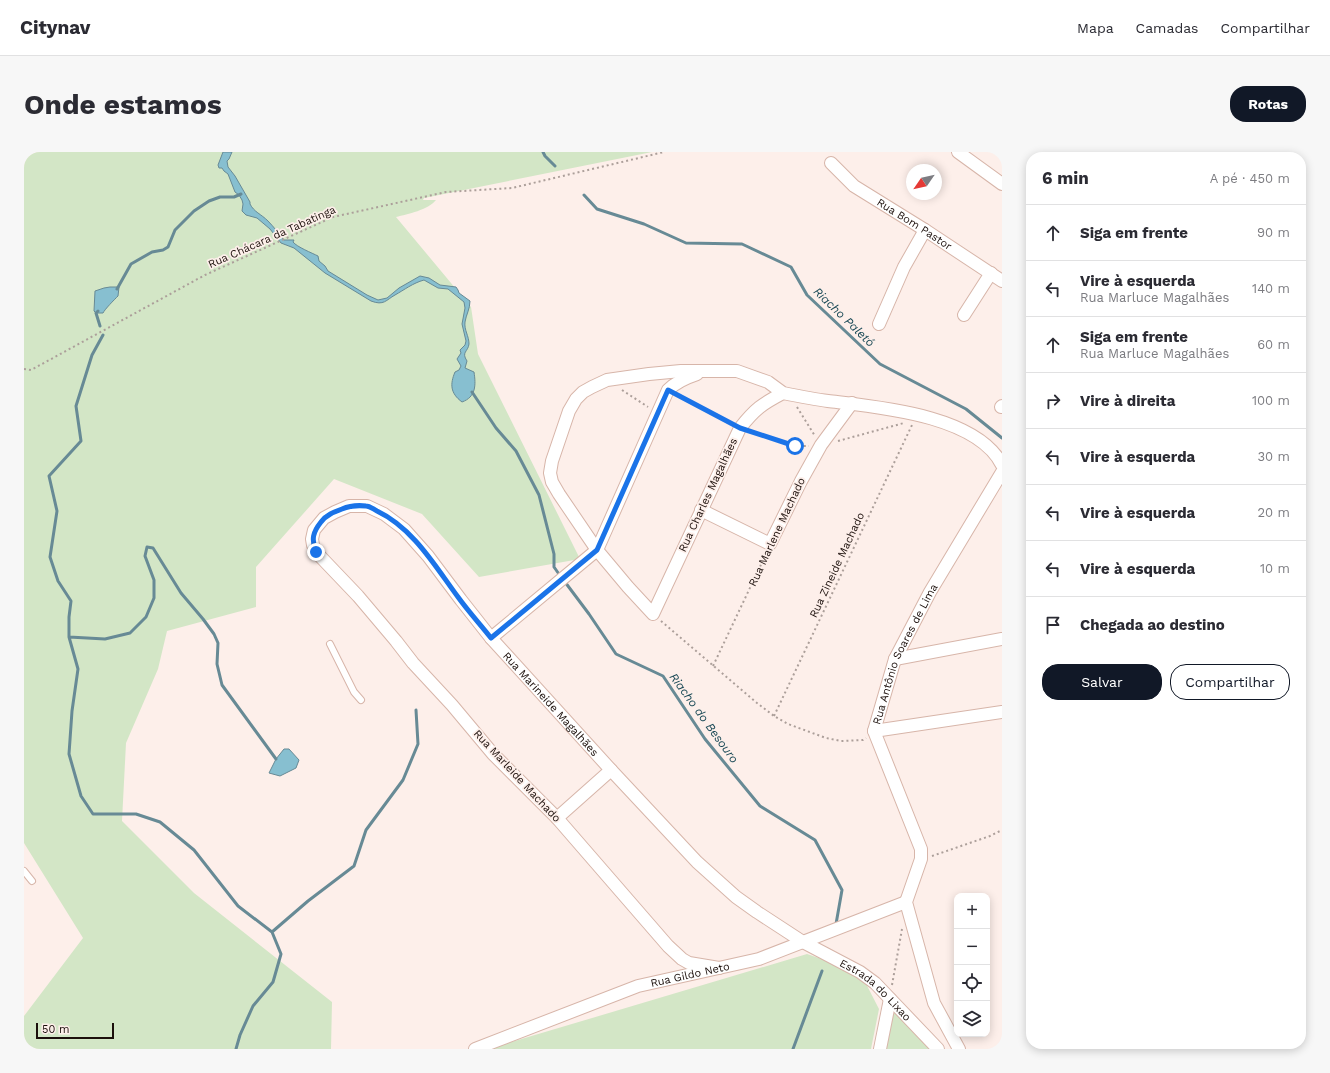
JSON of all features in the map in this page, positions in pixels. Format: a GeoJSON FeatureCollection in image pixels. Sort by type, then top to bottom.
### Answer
{"type":"FeatureCollection","features":[{"type":"Feature","properties":{"kind":"street"},"geometry":{"type":"LineString","coordinates":[[958,152],[1002,184]]}},
{"type":"Feature","properties":{"kind":"street","name":"Rua Bom Pastor"},"geometry":{"type":"LineString","coordinates":[[831,163],[854,186],[925,230],[1002,281]]}},
{"type":"Feature","properties":{"kind":"street"},"geometry":{"type":"LineString","coordinates":[[879,324],[904,267],[925,230]]}},
{"type":"Feature","properties":{"kind":"street"},"geometry":{"type":"LineString","coordinates":[[964,315],[991,273]]}},
{"type":"Feature","properties":{"kind":"street"},"geometry":{"type":"LineString","coordinates":[[491,638],[597,550],[668,390],[674,384],[684,379],[707,371]]}},
{"type":"Feature","properties":{"kind":"street"},"geometry":{"type":"LineString","coordinates":[[653,614],[597,550],[559,494],[552,482],[550,473],[552,461],[569,411],[576,399],[583,392],[607,380],[649,374],[738,371],[768,382],[783,393],[906,412],[960,428],[990,448],[995,453],[1002,465]]}},
{"type":"Feature","properties":{"kind":"street","name":"Rua Charles Magalhães"},"geometry":{"type":"LineString","coordinates":[[653,614],[740,428],[758,407],[783,393]]}},
{"type":"Feature","properties":{"kind":"street","name":"Rua Marlene Machado"},"geometry":{"type":"LineString","coordinates":[[770,544],[800,480],[820,445],[852,403]]}},
{"type":"Feature","properties":{"kind":"street","name":"Rua Antônio Soares de Lima"},"geometry":{"type":"LineString","coordinates":[[921,859],[921,849],[874,730],[895,659],[930,592],[1002,472]]}},
{"type":"Feature","properties":{"kind":"street","name":"Rua Marineide Magalhães"},"geometry":{"type":"LineString","coordinates":[[313,545],[312,539],[314,530],[324,518],[349,506],[367,506],[384,514],[404,529],[428,556],[460,600],[491,638],[697,862],[715,879],[757,912],[803,942]]}},
{"type":"Feature","properties":{"kind":"street"},"geometry":{"type":"LineString","coordinates":[[701,510],[770,544]]}},
{"type":"Feature","properties":{"kind":"street","name":"Rua Marleide Machado"},"geometry":{"type":"LineString","coordinates":[[313,545],[316,552],[358,596],[396,640],[413,663],[452,705],[493,754],[557,818],[668,946],[682,959],[689,963],[719,968]]}},
{"type":"Feature","properties":{"kind":"street"},"geometry":{"type":"LineString","coordinates":[[895,659],[1002,639]]}},
{"type":"Feature","properties":{"kind":"street"},"geometry":{"type":"LineString","coordinates":[[874,730],[1002,712]]}},
{"type":"Feature","properties":{"kind":"street"},"geometry":{"type":"LineString","coordinates":[[557,818],[611,770]]}},
{"type":"Feature","properties":{"kind":"street"},"geometry":{"type":"LineString","coordinates":[[921,859],[906,902],[934,1003],[960,1049]]}},
{"type":"Feature","properties":{"kind":"street","name":"Rua Gildo Neto"},"geometry":{"type":"LineString","coordinates":[[475,1049],[638,986],[759,960],[906,902]]}},
{"type":"Feature","properties":{"kind":"street","name":"Estrada do Lixao"},"geometry":{"type":"LineString","coordinates":[[803,942],[860,972],[875,983],[938,1049]]}},
{"type":"Feature","properties":{"kind":"street"},"geometry":{"type":"LineString","coordinates":[[880,1049],[890,999]]}},
{"type":"Feature","properties":{"kind":"lane"},"geometry":{"type":"LineString","coordinates":[[330,644],[354,692],[361,700]]}},
{"type":"Feature","properties":{"kind":"lane"},"geometry":{"type":"LineString","coordinates":[[24,870],[32,881]]}},
{"type":"Feature","properties":{"kind":"path","name":"Rua Chácara da Tabatinga"},"geometry":{"type":"LineString","coordinates":[[24,369],[31,370],[205,276],[334,216],[446,192],[512,188],[664,152]]}},
{"type":"Feature","properties":{"kind":"path"},"geometry":{"type":"LineString","coordinates":[[607,380],[658,413]]}},
{"type":"Feature","properties":{"kind":"path"},"geometry":{"type":"LineString","coordinates":[[668,390],[740,428],[795,446],[820,445],[907,423]]}},
{"type":"Feature","properties":{"kind":"path"},"geometry":{"type":"LineString","coordinates":[[783,393],[798,409],[820,445]]}},
{"type":"Feature","properties":{"kind":"path","name":"Rua Zineide Machado"},"geometry":{"type":"LineString","coordinates":[[774,716],[914,421]]}},
{"type":"Feature","properties":{"kind":"path","name":"Rua Marlene Machado"},"geometry":{"type":"LineString","coordinates":[[713,667],[770,544]]}},
{"type":"Feature","properties":{"kind":"path"},"geometry":{"type":"LineString","coordinates":[[653,614],[713,667],[774,716],[788,724],[826,738],[841,741],[863,740],[874,730]]}},
{"type":"Feature","properties":{"kind":"path"},"geometry":{"type":"LineString","coordinates":[[921,859],[990,836],[1002,830]]}},
{"type":"Feature","properties":{"kind":"path"},"geometry":{"type":"LineString","coordinates":[[890,999],[902,924]]}},
{"type":"Feature","properties":{"kind":"green space"},"geometry":{"type":"Polygon","coordinates":[[[24,152],[652,152],[424,198],[423,200],[436,200],[423,209],[396,217],[471,307],[478,354],[580,559],[479,577],[422,514],[334,479],[256,567],[256,607],[167,631],[158,669],[126,743],[122,821],[194,893],[332,1002],[331,1049],[24,1049],[24,1016],[83,938],[24,843],[24,152]]]}},
{"type":"Feature","properties":{"kind":"green space"},"geometry":{"type":"Polygon","coordinates":[[[807,954],[860,972],[879,1009],[871,1049],[488,1049],[807,954]]]}},
{"type":"Feature","properties":{"kind":"green space"},"geometry":{"type":"Polygon","coordinates":[[[893,1012],[896,1012],[933,1049],[883,1049],[893,1012]]]}},
{"type":"Feature","properties":{"kind":"water"},"geometry":{"type":"Polygon","coordinates":[[[223,152],[232,152],[227,161],[228,167],[235,176],[252,207],[268,221],[284,240],[294,240],[293,242],[298,246],[318,256],[319,261],[328,271],[367,295],[378,300],[387,298],[399,288],[420,276],[429,278],[440,285],[456,287],[459,293],[470,301],[465,325],[469,344],[465,354],[467,361],[465,368],[474,372],[475,386],[472,394],[467,400],[462,402],[458,399],[452,388],[452,380],[455,372],[459,370],[461,366],[457,359],[461,353],[460,350],[465,345],[466,341],[462,324],[465,308],[464,302],[448,289],[438,288],[424,280],[412,285],[384,302],[379,303],[371,301],[325,273],[294,248],[281,243],[270,229],[257,218],[246,215],[242,211],[242,200],[235,192],[228,174],[222,168],[219,168],[218,165],[223,152]]]}},
{"type":"Feature","properties":{"kind":"water"},"geometry":{"type":"Polygon","coordinates":[[[110,287],[119,287],[118,296],[103,313],[96,313],[94,311],[95,291],[110,287]]]}},
{"type":"Feature","properties":{"kind":"water"},"geometry":{"type":"Polygon","coordinates":[[[284,749],[289,749],[299,760],[296,768],[280,776],[269,773],[276,759],[284,749]]]}},
{"type":"Feature","properties":{"kind":"waterway","name":"Riacho Paletó"},"geometry":{"type":"LineString","coordinates":[[543,152],[555,166]]}},
{"type":"Feature","properties":{"kind":"waterway"},"geometry":{"type":"LineString","coordinates":[[117,289],[131,264],[152,252],[163,250],[168,247],[175,230],[194,211],[209,201],[220,197],[234,197],[241,194]]}},
{"type":"Feature","properties":{"kind":"waterway","name":"Riacho Paletó"},"geometry":{"type":"LineString","coordinates":[[584,195],[597,209],[644,224],[686,243],[742,244],[791,267],[807,295],[880,364],[966,409],[1002,438]]}},
{"type":"Feature","properties":{"kind":"waterway"},"geometry":{"type":"LineString","coordinates":[[98,311],[96,313],[100,326]]}},
{"type":"Feature","properties":{"kind":"waterway"},"geometry":{"type":"LineString","coordinates":[[103,335],[92,355],[76,406],[81,441],[49,476],[57,511],[50,557],[58,581],[71,601],[69,637],[78,669],[72,711],[69,754],[81,796],[93,814],[136,814],[160,822],[194,850],[238,906],[272,932],[281,954],[273,982],[253,1006],[240,1035],[236,1049]]}},
{"type":"Feature","properties":{"kind":"waterway","name":"Riacho do Besouro"},"geometry":{"type":"LineString","coordinates":[[472,392],[496,428],[516,451],[539,495],[554,554],[554,567],[561,577]]}},
{"type":"Feature","properties":{"kind":"waterway"},"geometry":{"type":"LineString","coordinates":[[69,637],[105,639],[130,633],[146,617],[154,598],[154,580],[145,556],[147,547],[153,548],[181,593],[214,634],[218,643],[217,664],[222,685],[276,759]]}},
{"type":"Feature","properties":{"kind":"waterway","name":"Riacho do Besouro"},"geometry":{"type":"LineString","coordinates":[[565,582],[616,654],[663,676],[705,739],[760,806],[815,840],[842,890],[836,924]]}},
{"type":"Feature","properties":{"kind":"waterway"},"geometry":{"type":"LineString","coordinates":[[272,932],[308,901],[354,866],[366,830],[403,780],[418,744],[416,710]]}},
{"type":"Feature","properties":{"kind":"waterway","name":"Riacho do Besouro"},"geometry":{"type":"LineString","coordinates":[[793,1049],[822,971]]}},
{"type":"Feature","properties":{"kind":"route"},"geometry":{"type":"LineString","coordinates":[[316,552],[312,539],[314,530],[324,518],[349,506],[367,506],[384,514],[404,529],[428,556],[460,600],[491,638],[597,550],[668,390],[740,428],[795,446]]}}]}
